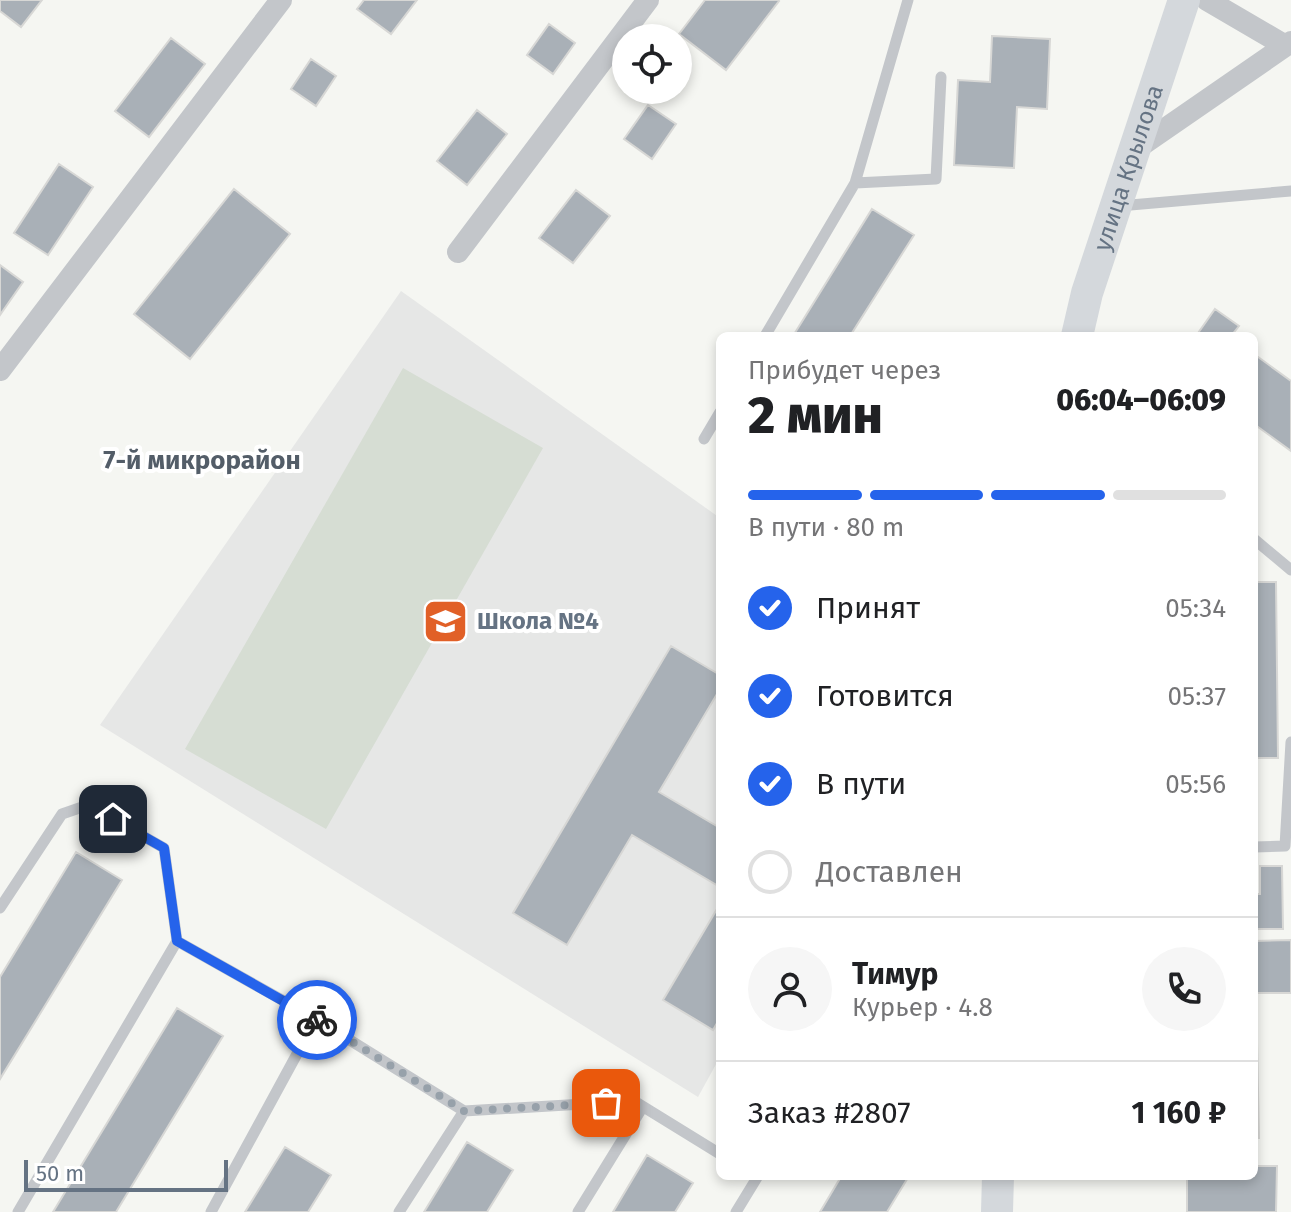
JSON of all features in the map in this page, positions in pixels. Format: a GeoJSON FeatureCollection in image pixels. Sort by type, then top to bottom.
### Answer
{"type":"FeatureCollection","features":[{"type":"Feature","properties":{"kind":"main road","name":"улица Крылова"},"geometry":{"type":"LineString","coordinates":[[1078,332],[1087,293],[1119,206],[1184,0]]}},
{"type":"Feature","properties":{"kind":"main road"},"geometry":{"type":"LineString","coordinates":[[997,1212],[998,1180]]}},
{"type":"Feature","properties":{"kind":"street"},"geometry":{"type":"LineString","coordinates":[[0,370],[281,0]]}},
{"type":"Feature","properties":{"kind":"street"},"geometry":{"type":"LineString","coordinates":[[458,252],[648,0]]}},
{"type":"Feature","properties":{"kind":"street"},"geometry":{"type":"LineString","coordinates":[[1136,149],[1288,44],[1207,0]]}},
{"type":"Feature","properties":{"kind":"lane"},"geometry":{"type":"LineString","coordinates":[[767,332],[855,183],[908,0]]}},
{"type":"Feature","properties":{"kind":"lane"},"geometry":{"type":"LineString","coordinates":[[855,183],[936,179],[941,77]]}},
{"type":"Feature","properties":{"kind":"lane"},"geometry":{"type":"LineString","coordinates":[[1119,206],[1291,191]]}},
{"type":"Feature","properties":{"kind":"lane"},"geometry":{"type":"LineString","coordinates":[[704,439],[716,419]]}},
{"type":"Feature","properties":{"kind":"lane"},"geometry":{"type":"LineString","coordinates":[[1258,542],[1291,570]]}},
{"type":"Feature","properties":{"kind":"lane"},"geometry":{"type":"LineString","coordinates":[[1258,847],[1285,846],[1291,742]]}},
{"type":"Feature","properties":{"kind":"lane"},"geometry":{"type":"LineString","coordinates":[[0,908],[62,814],[88,805],[164,848],[177,941],[18,1212]]}},
{"type":"Feature","properties":{"kind":"lane"},"geometry":{"type":"LineString","coordinates":[[177,941],[316,1019],[464,1111],[634,1101],[716,1152]]}},
{"type":"Feature","properties":{"kind":"lane"},"geometry":{"type":"LineString","coordinates":[[211,1212],[316,1019]]}},
{"type":"Feature","properties":{"kind":"lane"},"geometry":{"type":"LineString","coordinates":[[578,1212],[642,1108]]}},
{"type":"Feature","properties":{"kind":"lane"},"geometry":{"type":"LineString","coordinates":[[399,1212],[464,1111]]}},
{"type":"Feature","properties":{"kind":"lane"},"geometry":{"type":"LineString","coordinates":[[736,1212],[756,1180]]}},
{"type":"Feature","properties":{"kind":"shaded area","name":"Школа №4"},"geometry":{"type":"Polygon","coordinates":[[[401,291],[716,515],[716,1064],[698,1097],[100,725],[401,291]]]}},
{"type":"Feature","properties":{"kind":"shaded area"},"geometry":{"type":"Polygon","coordinates":[[[403,368],[543,448],[326,829],[185,749],[403,368]]]}},
{"type":"Feature","properties":{"kind":"building"},"geometry":{"type":"Polygon","coordinates":[[[0,0],[42,0],[21,27],[0,11],[0,0]]]}},
{"type":"Feature","properties":{"kind":"building"},"geometry":{"type":"Polygon","coordinates":[[[364,0],[417,0],[391,34],[357,9],[364,0]]]}},
{"type":"Feature","properties":{"kind":"building"},"geometry":{"type":"Polygon","coordinates":[[[705,0],[779,1],[726,70],[692,44],[692,24],[687,24],[705,0]]]}},
{"type":"Feature","properties":{"kind":"building"},"geometry":{"type":"Polygon","coordinates":[[[549,24],[575,43],[553,74],[527,55],[549,24]]]}},
{"type":"Feature","properties":{"kind":"building"},"geometry":{"type":"Polygon","coordinates":[[[992,36],[1050,39],[1047,109],[1017,107],[1014,168],[954,165],[958,80],[990,82],[992,36]]]}},
{"type":"Feature","properties":{"kind":"building"},"geometry":{"type":"Polygon","coordinates":[[[171,38],[205,64],[149,137],[115,111],[171,38]]]}},
{"type":"Feature","properties":{"kind":"building"},"geometry":{"type":"Polygon","coordinates":[[[311,59],[336,76],[316,106],[291,89],[311,59]]]}},
{"type":"Feature","properties":{"kind":"building"},"geometry":{"type":"Polygon","coordinates":[[[648,105],[676,124],[652,159],[624,139],[648,105]]]}},
{"type":"Feature","properties":{"kind":"building"},"geometry":{"type":"Polygon","coordinates":[[[477,110],[507,134],[467,185],[437,161],[477,110]]]}},
{"type":"Feature","properties":{"kind":"building"},"geometry":{"type":"Polygon","coordinates":[[[59,164],[93,187],[48,255],[14,233],[59,164]]]}},
{"type":"Feature","properties":{"kind":"building"},"geometry":{"type":"Polygon","coordinates":[[[234,189],[290,234],[190,359],[134,314],[234,189]]]}},
{"type":"Feature","properties":{"kind":"building"},"geometry":{"type":"Polygon","coordinates":[[[576,190],[610,216],[573,263],[539,238],[576,190]]]}},
{"type":"Feature","properties":{"kind":"building"},"geometry":{"type":"Polygon","coordinates":[[[872,209],[914,235],[853,332],[795,332],[872,209]]]}},
{"type":"Feature","properties":{"kind":"building"},"geometry":{"type":"Polygon","coordinates":[[[0,265],[23,282],[0,315],[0,265]]]}},
{"type":"Feature","properties":{"kind":"building"},"geometry":{"type":"Polygon","coordinates":[[[1215,309],[1239,326],[1234,332],[1199,332],[1215,309]]]}},
{"type":"Feature","properties":{"kind":"building"},"geometry":{"type":"Polygon","coordinates":[[[1258,357],[1291,381],[1291,451],[1258,427],[1258,357]]]}},
{"type":"Feature","properties":{"kind":"building"},"geometry":{"type":"Polygon","coordinates":[[[1258,582],[1276,582],[1278,758],[1258,758],[1258,582]]]}},
{"type":"Feature","properties":{"kind":"building"},"geometry":{"type":"Polygon","coordinates":[[[671,646],[716,673],[716,696],[659,792],[716,826],[716,885],[632,835],[567,945],[513,913],[671,646]]]}},
{"type":"Feature","properties":{"kind":"building"},"geometry":{"type":"Polygon","coordinates":[[[76,852],[122,880],[0,1079],[0,977],[76,852]]]}},
{"type":"Feature","properties":{"kind":"building"},"geometry":{"type":"Polygon","coordinates":[[[1260,866],[1282,866],[1283,929],[1258,929],[1260,866]]]}},
{"type":"Feature","properties":{"kind":"building"},"geometry":{"type":"Polygon","coordinates":[[[716,911],[716,1025],[713,1030],[663,1000],[716,911]]]}},
{"type":"Feature","properties":{"kind":"building"},"geometry":{"type":"Polygon","coordinates":[[[1291,940],[1291,993],[1258,993],[1258,941],[1291,940]]]}},
{"type":"Feature","properties":{"kind":"building"},"geometry":{"type":"Polygon","coordinates":[[[177,1008],[223,1036],[116,1212],[53,1212],[177,1008]]]}},
{"type":"Feature","properties":{"kind":"building"},"geometry":{"type":"Polygon","coordinates":[[[467,1142],[513,1170],[487,1212],[424,1212],[467,1142]]]}},
{"type":"Feature","properties":{"kind":"building"},"geometry":{"type":"Polygon","coordinates":[[[285,1147],[331,1175],[308,1212],[245,1212],[285,1147]]]}},
{"type":"Feature","properties":{"kind":"building"},"geometry":{"type":"Polygon","coordinates":[[[647,1155],[693,1183],[675,1212],[613,1212],[647,1155]]]}},
{"type":"Feature","properties":{"kind":"building"},"geometry":{"type":"Polygon","coordinates":[[[1258,1166],[1277,1166],[1276,1212],[1187,1212],[1187,1180],[1258,1180],[1258,1166]]]}},
{"type":"Feature","properties":{"kind":"building"},"geometry":{"type":"Polygon","coordinates":[[[839,1180],[907,1180],[887,1212],[820,1212],[839,1180]]]}},
{"type":"Feature","properties":{"kind":"way so far"},"geometry":{"type":"LineString","coordinates":[[317,1020],[464,1111],[606,1103]]}},
{"type":"Feature","properties":{"kind":"place","name":"Школа №4"},"geometry":{"type":"Point","coordinates":[446,621]}},
{"type":"Feature","properties":{"kind":"district","name":"7-й микрорайон"},"geometry":{"type":"Point","coordinates":[202,460]}},
{"type":"Feature","properties":{"kind":"route"},"geometry":{"type":"LineString","coordinates":[[113,819],[164,848],[177,941],[317,1020]]}}]}
